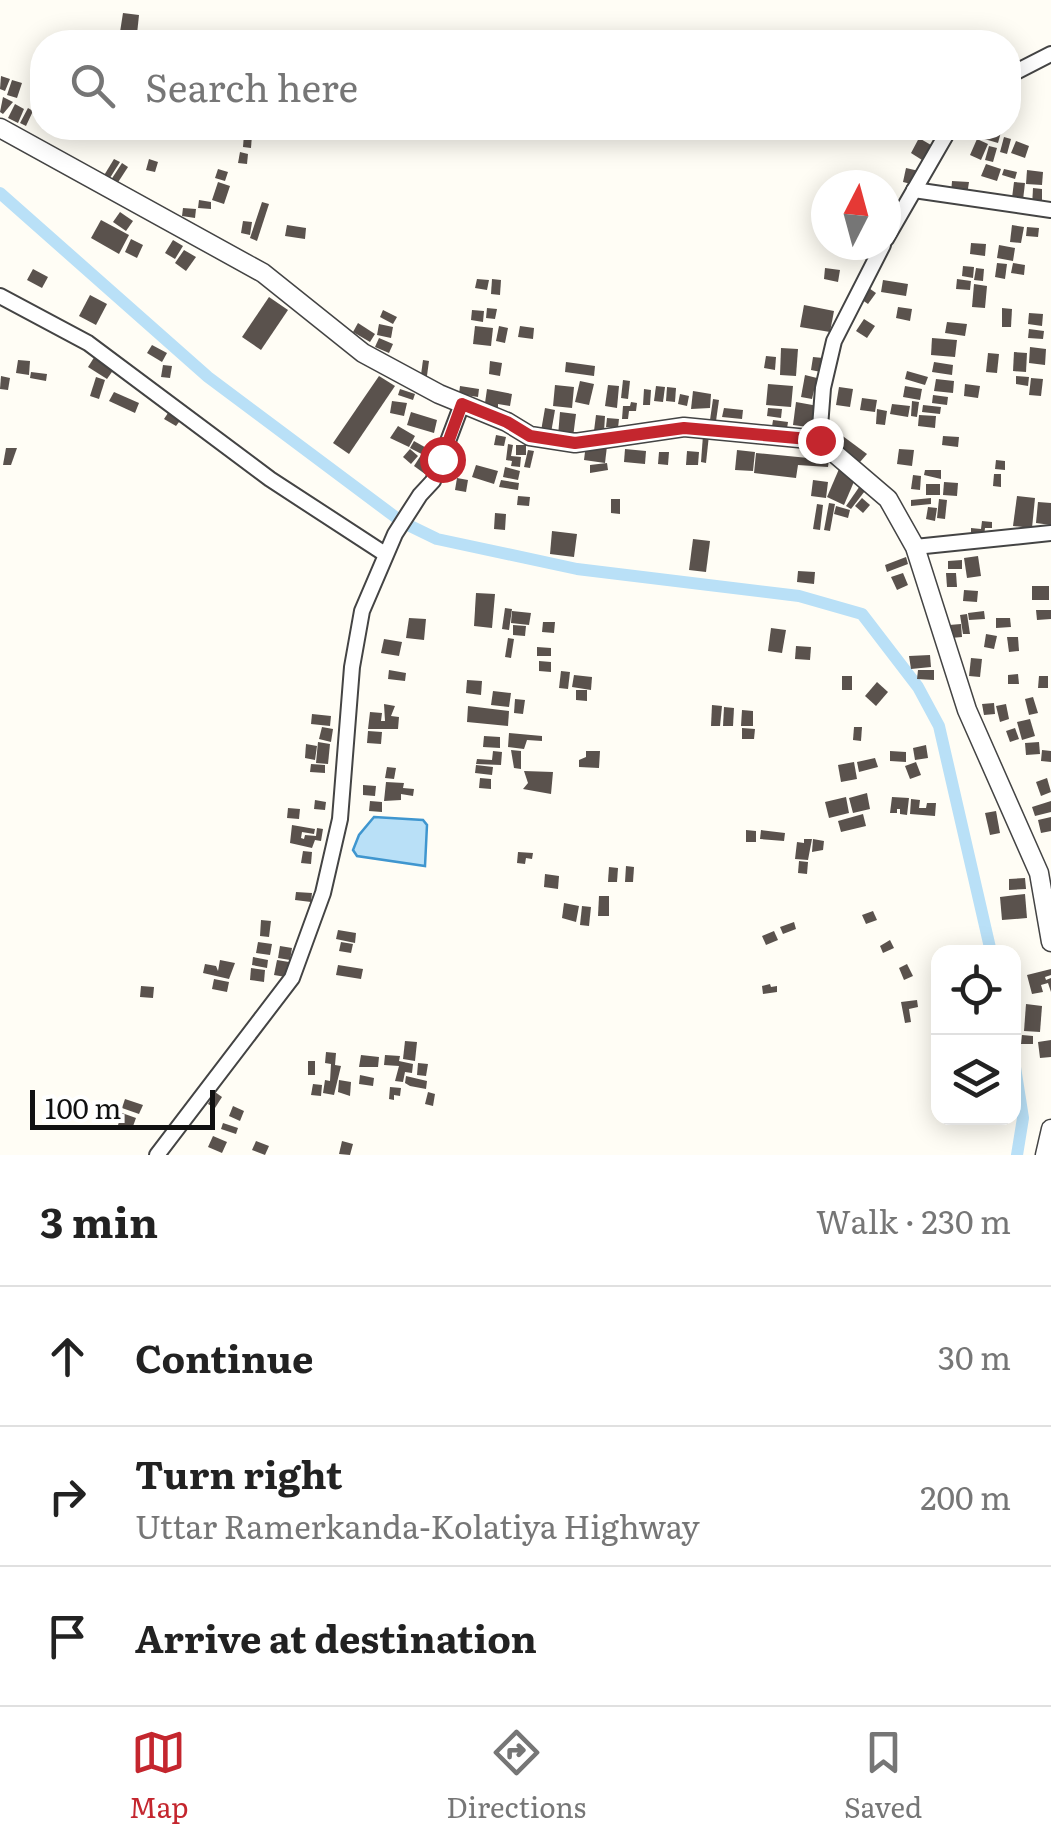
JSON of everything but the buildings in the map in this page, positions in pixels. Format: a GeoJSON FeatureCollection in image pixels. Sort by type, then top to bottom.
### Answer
{"type":"FeatureCollection","features":[{"type":"Feature","properties":{"kind":"street"},"geometry":{"type":"LineString","coordinates":[[1021,69],[1051,54]]}},
{"type":"Feature","properties":{"kind":"street"},"geometry":{"type":"LineString","coordinates":[[0,128],[263,273],[363,352],[530,436],[575,443],[684,428],[820,440],[888,499],[915,548],[967,710],[1040,873],[1051,942]]}},
{"type":"Feature","properties":{"kind":"street"},"geometry":{"type":"LineString","coordinates":[[901,213],[943,140]]}},
{"type":"Feature","properties":{"kind":"street"},"geometry":{"type":"LineString","coordinates":[[914,190],[1051,210]]}},
{"type":"Feature","properties":{"kind":"street"},"geometry":{"type":"LineString","coordinates":[[820,440],[823,388],[834,341],[875,260]]}},
{"type":"Feature","properties":{"kind":"street"},"geometry":{"type":"LineString","coordinates":[[0,296],[88,343],[270,480],[384,554]]}},
{"type":"Feature","properties":{"kind":"street"},"geometry":{"type":"LineString","coordinates":[[157,1155],[292,978],[332,860],[340,819],[352,667],[362,612],[384,554],[420,495],[433,482],[462,404]]}},
{"type":"Feature","properties":{"kind":"street"},"geometry":{"type":"LineString","coordinates":[[915,548],[1051,533]]}},
{"type":"Feature","properties":{"kind":"street"},"geometry":{"type":"LineString","coordinates":[[1045,1155],[1051,1129]]}},
{"type":"Feature","properties":{"kind":"water"},"geometry":{"type":"Polygon","coordinates":[[[374,817],[423,820],[427,825],[425,866],[357,856],[353,850],[359,835],[374,817]]]}},
{"type":"Feature","properties":{"kind":"waterway"},"geometry":{"type":"LineString","coordinates":[[0,193],[208,377],[402,522],[437,539],[577,569],[799,596],[862,614],[918,687],[939,726],[989,945]]}},
{"type":"Feature","properties":{"kind":"waterway"},"geometry":{"type":"LineString","coordinates":[[1017,1155],[1023,1118],[1021,1105]]}},
{"type":"Feature","properties":{"kind":"route"},"geometry":{"type":"LineString","coordinates":[[442,459],[462,404],[530,436],[575,443],[684,428],[820,440]]}}]}
